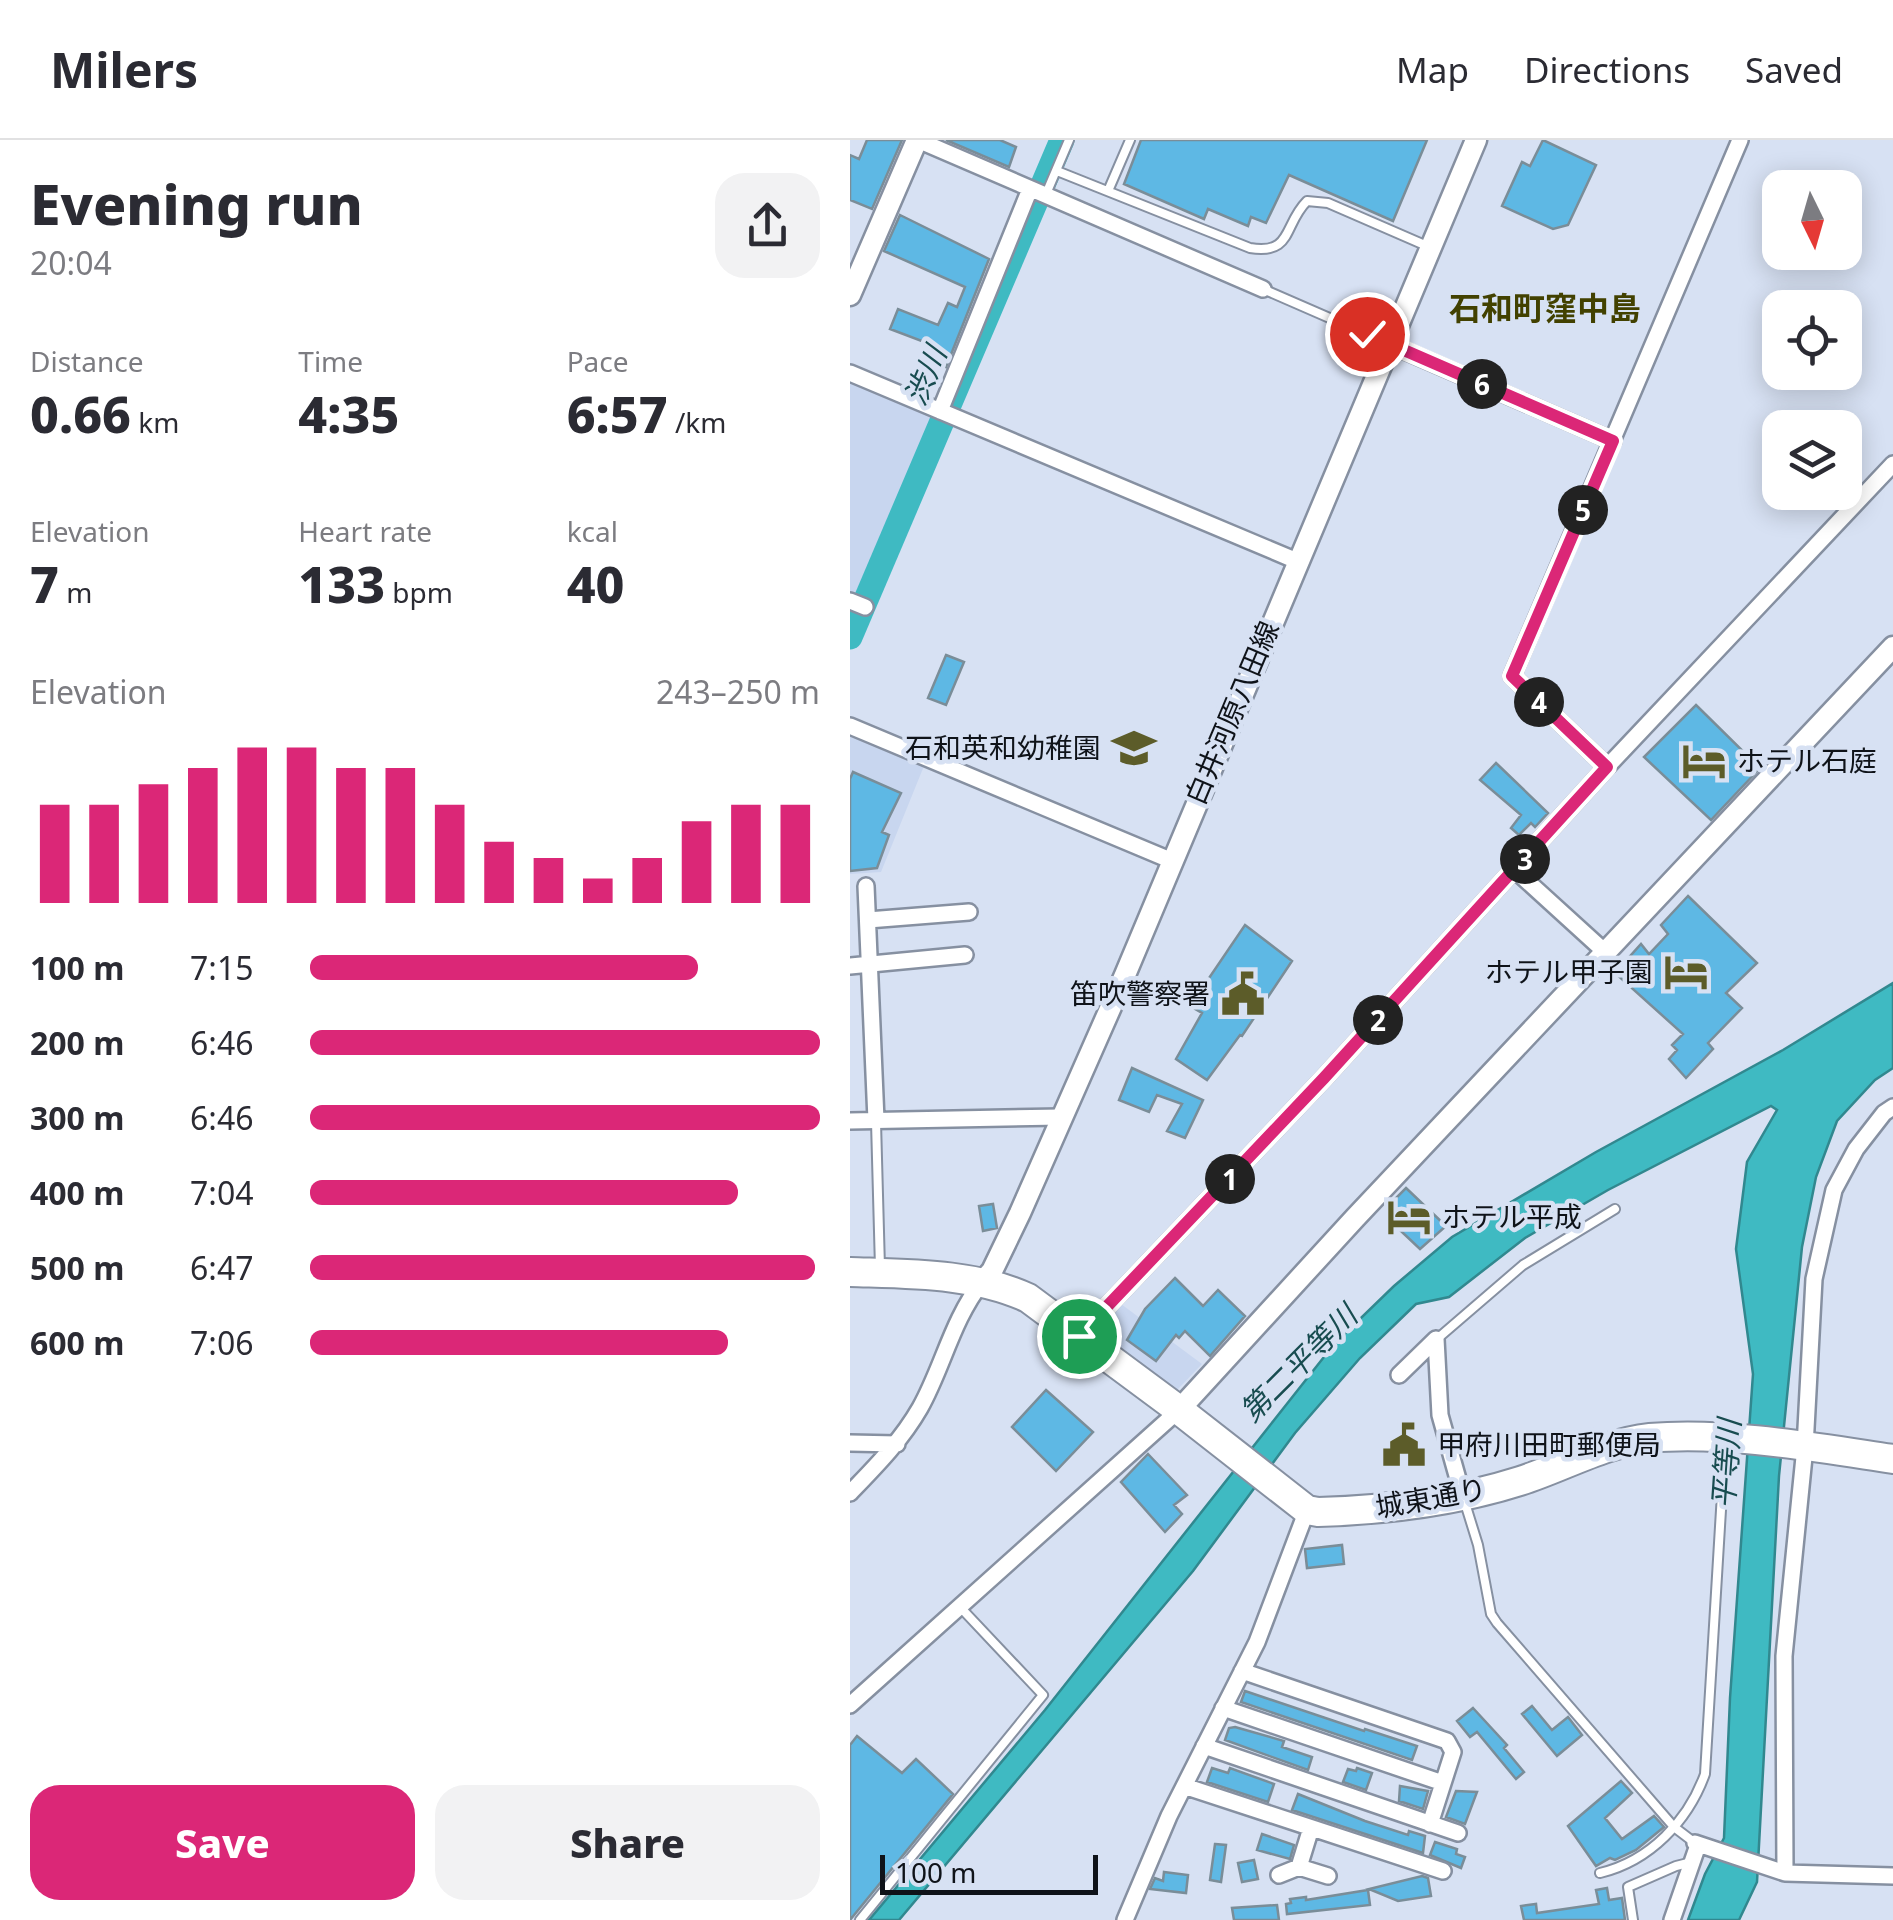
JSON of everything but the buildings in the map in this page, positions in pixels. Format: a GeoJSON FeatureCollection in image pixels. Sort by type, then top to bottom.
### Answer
{"type":"FeatureCollection","features":[{"type":"Feature","properties":{"kind":"highway"},"geometry":{"type":"LineString","coordinates":[[850,1272],[982,1282],[1028,1298],[1307,1510]]}},
{"type":"Feature","properties":{"kind":"highway","name":"城東通り"},"geometry":{"type":"LineString","coordinates":[[1307,1510],[1352,1511],[1463,1497],[1524,1480],[1602,1448],[1648,1438],[1801,1446],[1893,1459]]}},
{"type":"Feature","properties":{"kind":"main road"},"geometry":{"type":"LineString","coordinates":[[850,295],[917,140]]}},
{"type":"Feature","properties":{"kind":"main road","name":"白井河原八田線"},"geometry":{"type":"LineString","coordinates":[[982,1282],[1020,1213],[1125,974],[1476,140]]}},
{"type":"Feature","properties":{"kind":"main road"},"geometry":{"type":"LineString","coordinates":[[1179,1410],[1604,951],[1893,647]]}},
{"type":"Feature","properties":{"kind":"street"},"geometry":{"type":"LineString","coordinates":[[917,140],[1263,289]]}},
{"type":"Feature","properties":{"kind":"street"},"geometry":{"type":"LineString","coordinates":[[1607,767],[1512,676],[1740,140]]}},
{"type":"Feature","properties":{"kind":"street"},"geometry":{"type":"LineString","coordinates":[[944,412],[1038,192]]}},
{"type":"Feature","properties":{"kind":"street"},"geometry":{"type":"LineString","coordinates":[[1389,344],[1613,441]]}},
{"type":"Feature","properties":{"kind":"street"},"geometry":{"type":"LineString","coordinates":[[850,373],[1297,561]]}},
{"type":"Feature","properties":{"kind":"street"},"geometry":{"type":"LineString","coordinates":[[1079,1336],[1311,1092],[1607,767],[1893,464]]}},
{"type":"Feature","properties":{"kind":"street"},"geometry":{"type":"LineString","coordinates":[[850,726],[1170,860]]}},
{"type":"Feature","properties":{"kind":"street"},"geometry":{"type":"LineString","coordinates":[[1515,870],[1604,951]]}},
{"type":"Feature","properties":{"kind":"street"},"geometry":{"type":"LineString","coordinates":[[866,886],[876,1120]]}},
{"type":"Feature","properties":{"kind":"street"},"geometry":{"type":"LineString","coordinates":[[868,920],[969,912]]}},
{"type":"Feature","properties":{"kind":"street"},"geometry":{"type":"LineString","coordinates":[[850,966],[965,955]]}},
{"type":"Feature","properties":{"kind":"street"},"geometry":{"type":"LineString","coordinates":[[1785,1873],[1784,1656],[1814,1279],[1834,1190],[1856,1149],[1893,1107]]}},
{"type":"Feature","properties":{"kind":"street"},"geometry":{"type":"LineString","coordinates":[[850,1121],[1061,1117]]}},
{"type":"Feature","properties":{"kind":"street"},"geometry":{"type":"LineString","coordinates":[[850,1493],[897,1444],[922,1406],[966,1302],[982,1282]]}},
{"type":"Feature","properties":{"kind":"street"},"geometry":{"type":"LineString","coordinates":[[1399,1374],[1436,1339]]}},
{"type":"Feature","properties":{"kind":"street"},"geometry":{"type":"LineString","coordinates":[[1436,1339],[1440,1415],[1463,1497]]}},
{"type":"Feature","properties":{"kind":"street"},"geometry":{"type":"LineString","coordinates":[[850,1705],[1179,1410]]}},
{"type":"Feature","properties":{"kind":"street"},"geometry":{"type":"LineString","coordinates":[[850,1443],[897,1444]]}},
{"type":"Feature","properties":{"kind":"street"},"geometry":{"type":"LineString","coordinates":[[1125,1920],[1184,1786],[1257,1642],[1307,1510]]}},
{"type":"Feature","properties":{"kind":"street"},"geometry":{"type":"LineString","coordinates":[[1242,1671],[1447,1741],[1453,1752],[1430,1824]]}},
{"type":"Feature","properties":{"kind":"street"},"geometry":{"type":"LineString","coordinates":[[1224,1708],[1443,1782]]}},
{"type":"Feature","properties":{"kind":"street"},"geometry":{"type":"LineString","coordinates":[[1204,1746],[1458,1833]]}},
{"type":"Feature","properties":{"kind":"street"},"geometry":{"type":"LineString","coordinates":[[1184,1786],[1443,1871]]}},
{"type":"Feature","properties":{"kind":"street"},"geometry":{"type":"LineString","coordinates":[[1299,1867],[1311,1828]]}},
{"type":"Feature","properties":{"kind":"street"},"geometry":{"type":"LineString","coordinates":[[1672,1920],[1699,1845],[1785,1873],[1893,1876]]}},
{"type":"Feature","properties":{"kind":"street"},"geometry":{"type":"LineString","coordinates":[[1280,1874],[1299,1867],[1328,1876]]}},
{"type":"Feature","properties":{"kind":"lane"},"geometry":{"type":"LineString","coordinates":[[1038,192],[1057,171],[1070,140]]}},
{"type":"Feature","properties":{"kind":"lane"},"geometry":{"type":"LineString","coordinates":[[1108,191],[1130,140]]}},
{"type":"Feature","properties":{"kind":"lane"},"geometry":{"type":"LineString","coordinates":[[1057,171],[1250,248],[1267,251],[1283,243],[1298,210],[1307,202],[1328,203],[1430,247]]}},
{"type":"Feature","properties":{"kind":"lane"},"geometry":{"type":"LineString","coordinates":[[1263,289],[1389,344]]}},
{"type":"Feature","properties":{"kind":"lane"},"geometry":{"type":"LineString","coordinates":[[876,1120],[880,1273]]}},
{"type":"Feature","properties":{"kind":"lane"},"geometry":{"type":"LineString","coordinates":[[1436,1339],[1523,1264],[1615,1209]]}},
{"type":"Feature","properties":{"kind":"lane"},"geometry":{"type":"LineString","coordinates":[[1600,1873],[1639,1858],[1674,1827],[1699,1789],[1704,1774],[1730,1440]]}},
{"type":"Feature","properties":{"kind":"lane"},"geometry":{"type":"LineString","coordinates":[[1463,1497],[1478,1546],[1491,1614],[1674,1827],[1699,1845]]}},
{"type":"Feature","properties":{"kind":"lane"},"geometry":{"type":"LineString","coordinates":[[860,1920],[1043,1695],[960,1606]]}},
{"type":"Feature","properties":{"kind":"lane"},"geometry":{"type":"LineString","coordinates":[[1633,1920],[1628,1888],[1692,1862]]}},
{"type":"Feature","properties":{"kind":"shaded area"},"geometry":{"type":"Polygon","coordinates":[[[850,380],[934,414],[850,607],[850,380]]]}},
{"type":"Feature","properties":{"kind":"shaded area"},"geometry":{"type":"Polygon","coordinates":[[[850,730],[926,761],[881,872],[850,874],[850,730]]]}},
{"type":"Feature","properties":{"kind":"shaded area"},"geometry":{"type":"Polygon","coordinates":[[[1121,1304],[1202,1364],[1178,1389],[1173,1391],[1092,1335],[1121,1304]]]}},
{"type":"Feature","properties":{"kind":"water"},"geometry":{"type":"Polygon","coordinates":[[[1893,983],[1893,1068],[1875,1080],[1837,1121],[1816,1177],[1802,1247],[1779,1476],[1757,1882],[1739,1920],[1688,1920],[1724,1838],[1753,1374],[1736,1249],[1747,1162],[1777,1110],[1771,1106],[1608,1190],[1525,1238],[1449,1297],[1416,1304],[1360,1358],[1295,1433],[1193,1571],[899,1920],[869,1920],[1045,1710],[1335,1343],[1394,1286],[1452,1237],[1596,1152],[1783,1050],[1893,983]]]}},
{"type":"Feature","properties":{"kind":"waterway","name":"渋川"},"geometry":{"type":"LineString","coordinates":[[850,637],[1062,140]]}},
{"type":"Feature","properties":{"kind":"place","name":"石和英和幼稚園"},"geometry":{"type":"Point","coordinates":[1134,748]}},
{"type":"Feature","properties":{"kind":"place","name":"ホテル石庭"},"geometry":{"type":"Point","coordinates":[1704,761]}},
{"type":"Feature","properties":{"kind":"place","name":"ホテル甲子園"},"geometry":{"type":"Point","coordinates":[1686,972]}},
{"type":"Feature","properties":{"kind":"place","name":"笛吹警察署"},"geometry":{"type":"Point","coordinates":[1243,994]}},
{"type":"Feature","properties":{"kind":"place","name":"ホテル平成"},"geometry":{"type":"Point","coordinates":[1409,1217]}},
{"type":"Feature","properties":{"kind":"place","name":"甲府川田町郵便局"},"geometry":{"type":"Point","coordinates":[1404,1445]}},
{"type":"Feature","properties":{"kind":"district","name":"石和町窪中島"},"geometry":{"type":"Point","coordinates":[1545,309]}},
{"type":"Feature","properties":{"kind":"route"},"geometry":{"type":"LineString","coordinates":[[1079,1336],[1324,1078],[1607,767],[1512,676],[1613,441],[1367,334]]}},
{"type":"Feature","properties":{"kind":"water label","name":"第二平等川"},"geometry":{"type":"Point","coordinates":[1299,1364]}},
{"type":"Feature","properties":{"kind":"water label","name":"平等川"},"geometry":{"type":"Point","coordinates":[1727,1464]}}]}
